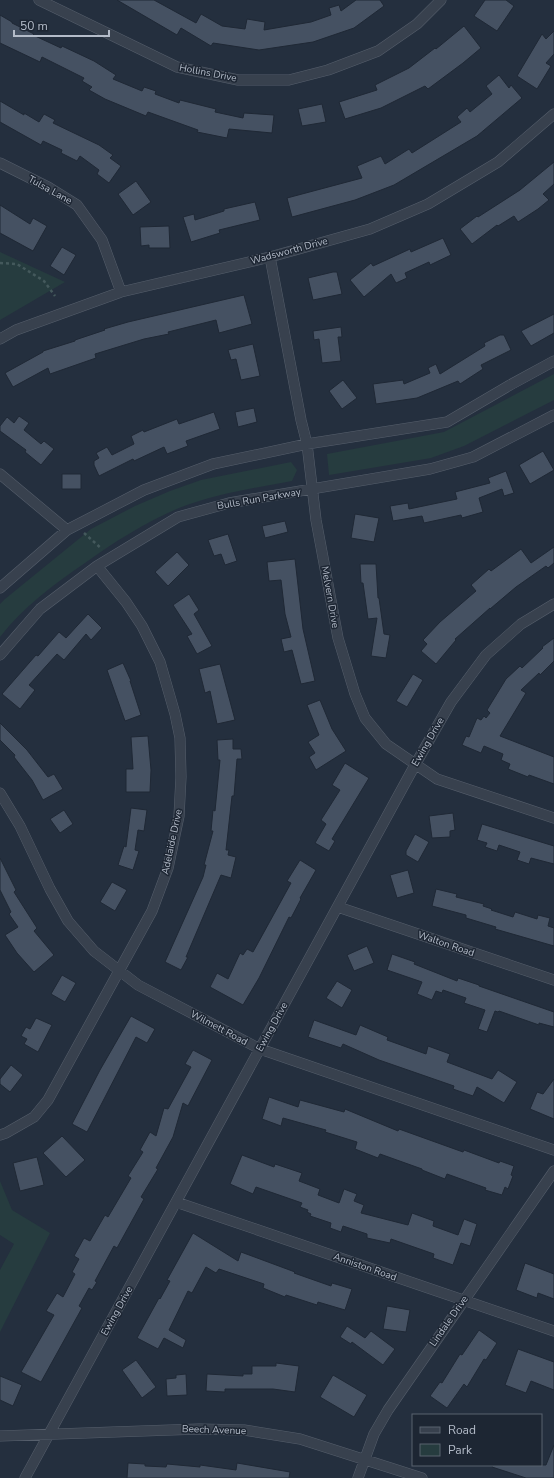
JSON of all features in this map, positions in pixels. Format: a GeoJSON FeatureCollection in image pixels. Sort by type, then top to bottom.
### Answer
{"type":"FeatureCollection","features":[{"type":"Feature","properties":{"kind":"street","name":"Hollins Drive"},"geometry":{"type":"LineString","coordinates":[[39,0],[177,67],[238,80],[289,80],[328,70],[378,51],[417,24],[441,0]]}},
{"type":"Feature","properties":{"kind":"street","name":"Wadsworth Drive"},"geometry":{"type":"LineString","coordinates":[[0,339],[16,330],[121,292],[270,257],[370,229],[428,204],[498,162],[554,114]]}},
{"type":"Feature","properties":{"kind":"street","name":"Tulsa Lane"},"geometry":{"type":"LineString","coordinates":[[0,163],[48,187],[77,204],[102,240],[121,292]]}},
{"type":"Feature","properties":{"kind":"street","name":"Melvern Drive"},"geometry":{"type":"LineString","coordinates":[[270,257],[300,420],[307,444],[316,520],[338,638],[355,694],[365,718],[386,744],[437,779],[554,818]]}},
{"type":"Feature","properties":{"kind":"street"},"geometry":{"type":"LineString","coordinates":[[0,588],[68,530],[144,490],[213,464],[307,444],[448,422],[554,361]]}},
{"type":"Feature","properties":{"kind":"street","name":"Bulls Run Parkway"},"geometry":{"type":"LineString","coordinates":[[0,655],[40,609],[97,566],[178,517],[229,503],[430,469],[473,457],[554,415]]}},
{"type":"Feature","properties":{"kind":"street"},"geometry":{"type":"LineString","coordinates":[[0,474],[68,530]]}},
{"type":"Feature","properties":{"kind":"street","name":"Adelaide Drive"},"geometry":{"type":"LineString","coordinates":[[0,1135],[34,1117],[48,1100],[152,911],[168,868],[179,816],[181,777],[180,738],[175,714],[157,656],[142,626],[126,602],[97,566]]}},
{"type":"Feature","properties":{"kind":"street","name":"Ewing Drive"},"geometry":{"type":"LineString","coordinates":[[25,1478],[415,765],[451,702],[486,655],[521,624],[554,604]]}},
{"type":"Feature","properties":{"kind":"street","name":"Wilmett Road"},"geometry":{"type":"LineString","coordinates":[[0,793],[20,826],[50,889],[68,921],[94,951],[138,985],[260,1049],[554,1150]]}},
{"type":"Feature","properties":{"kind":"street","name":"Walton Road"},"geometry":{"type":"LineString","coordinates":[[338,907],[554,980]]}},
{"type":"Feature","properties":{"kind":"street","name":"Lindale Drive"},"geometry":{"type":"LineString","coordinates":[[358,1478],[374,1434],[388,1410],[554,1171]]}},
{"type":"Feature","properties":{"kind":"street","name":"Anniston Road"},"geometry":{"type":"LineString","coordinates":[[176,1202],[554,1331]]}},
{"type":"Feature","properties":{"kind":"street","name":"Beech Avenue"},"geometry":{"type":"LineString","coordinates":[[0,1436],[50,1433],[200,1429],[244,1430],[300,1439],[422,1478]]}},
{"type":"Feature","properties":{"kind":"path"},"geometry":{"type":"LineString","coordinates":[[0,263],[17,264],[44,281],[55,296]]}},
{"type":"Feature","properties":{"kind":"path"},"geometry":{"type":"LineString","coordinates":[[84,533],[102,549]]}},
{"type":"Feature","properties":{"kind":"green space"},"geometry":{"type":"Polygon","coordinates":[[[0,252],[65,282],[0,320],[0,252]]]}},
{"type":"Feature","properties":{"kind":"green space"},"geometry":{"type":"Polygon","coordinates":[[[554,374],[554,400],[464,446],[431,458],[329,475],[327,454],[444,432],[554,374]]]}},
{"type":"Feature","properties":{"kind":"green space"},"geometry":{"type":"Polygon","coordinates":[[[291,462],[297,470],[292,481],[235,492],[193,503],[179,508],[130,533],[62,579],[29,606],[0,637],[0,604],[91,529],[135,506],[201,480],[291,462]]]}},
{"type":"Feature","properties":{"kind":"green space"},"geometry":{"type":"Polygon","coordinates":[[[0,1181],[12,1210],[50,1233],[0,1332],[0,1270],[14,1244],[0,1235],[0,1181]]]}},
{"type":"Feature","properties":{"kind":"building"},"geometry":{"type":"Polygon","coordinates":[[[117,0],[154,0],[196,23],[201,14],[222,26],[245,29],[247,19],[265,22],[264,30],[311,22],[331,15],[329,8],[339,5],[341,11],[356,0],[380,0],[384,6],[354,28],[313,42],[259,50],[213,43],[211,46],[181,28],[177,35],[117,0]]]}},
{"type":"Feature","properties":{"kind":"building"},"geometry":{"type":"Polygon","coordinates":[[[485,0],[506,0],[514,6],[497,31],[474,16],[485,0]]]}},
{"type":"Feature","properties":{"kind":"building"},"geometry":{"type":"Polygon","coordinates":[[[0,15],[34,34],[33,35],[61,48],[62,46],[94,61],[116,75],[113,79],[142,91],[144,87],[156,91],[155,94],[179,103],[180,100],[216,109],[215,112],[243,118],[244,113],[274,115],[272,133],[229,129],[227,138],[197,132],[198,130],[148,112],[146,116],[105,99],[89,90],[92,87],[82,81],[84,78],[42,57],[40,62],[0,43],[0,15]]]}},
{"type":"Feature","properties":{"kind":"building"},"geometry":{"type":"Polygon","coordinates":[[[464,26],[481,48],[463,63],[428,89],[425,86],[381,108],[345,119],[339,102],[377,90],[375,85],[409,68],[435,48],[436,49],[464,26]]]}},
{"type":"Feature","properties":{"kind":"building"},"geometry":{"type":"Polygon","coordinates":[[[554,31],[554,54],[546,63],[551,66],[537,89],[517,76],[542,34],[546,39],[554,31]]]}},
{"type":"Feature","properties":{"kind":"building"},"geometry":{"type":"Polygon","coordinates":[[[499,75],[509,88],[511,85],[522,98],[477,136],[394,185],[355,200],[292,217],[287,198],[362,178],[357,166],[381,156],[385,164],[409,149],[412,153],[461,122],[457,117],[467,108],[470,112],[492,94],[486,86],[499,75]]]}},
{"type":"Feature","properties":{"kind":"building"},"geometry":{"type":"Polygon","coordinates":[[[0,101],[39,122],[44,114],[55,120],[53,123],[99,145],[113,155],[110,158],[121,166],[109,183],[97,174],[99,170],[80,156],[77,161],[61,153],[62,150],[43,141],[41,145],[0,122],[0,101]]]}},
{"type":"Feature","properties":{"kind":"building"},"geometry":{"type":"Polygon","coordinates":[[[322,104],[326,122],[302,126],[298,109],[322,104]]]}},
{"type":"Feature","properties":{"kind":"building"},"geometry":{"type":"Polygon","coordinates":[[[554,162],[554,184],[543,194],[549,200],[518,222],[514,216],[498,226],[497,225],[472,244],[460,229],[477,216],[478,217],[520,190],[554,162]]]}},
{"type":"Feature","properties":{"kind":"building"},"geometry":{"type":"Polygon","coordinates":[[[136,181],[151,202],[133,215],[118,194],[136,181]]]}},
{"type":"Feature","properties":{"kind":"building"},"geometry":{"type":"Polygon","coordinates":[[[255,202],[260,220],[219,230],[220,233],[191,242],[183,217],[194,214],[195,220],[224,211],[224,209],[255,202]]]}},
{"type":"Feature","properties":{"kind":"building"},"geometry":{"type":"Polygon","coordinates":[[[0,205],[30,224],[33,218],[47,226],[33,251],[0,233],[0,205]]]}},
{"type":"Feature","properties":{"kind":"building"},"geometry":{"type":"Polygon","coordinates":[[[169,226],[170,248],[149,248],[149,245],[141,246],[140,227],[169,226]]]}},
{"type":"Feature","properties":{"kind":"building"},"geometry":{"type":"Polygon","coordinates":[[[443,238],[451,255],[430,265],[429,262],[405,273],[407,278],[396,283],[391,274],[364,297],[350,280],[371,263],[373,266],[410,249],[411,252],[443,238]]]}},
{"type":"Feature","properties":{"kind":"building"},"geometry":{"type":"Polygon","coordinates":[[[62,247],[76,255],[64,275],[50,266],[62,247]]]}},
{"type":"Feature","properties":{"kind":"building"},"geometry":{"type":"Polygon","coordinates":[[[337,272],[342,294],[313,300],[308,278],[337,272]]]}},
{"type":"Feature","properties":{"kind":"building"},"geometry":{"type":"Polygon","coordinates":[[[244,295],[252,324],[219,333],[216,320],[168,332],[169,334],[144,339],[95,354],[96,358],[50,374],[48,368],[13,387],[5,373],[43,351],[75,341],[105,330],[104,329],[244,295]]]}},
{"type":"Feature","properties":{"kind":"building"},"geometry":{"type":"Polygon","coordinates":[[[554,314],[554,333],[531,346],[521,331],[554,314]]]}},
{"type":"Feature","properties":{"kind":"building"},"geometry":{"type":"Polygon","coordinates":[[[341,327],[342,337],[338,337],[341,361],[322,363],[319,339],[314,340],[313,331],[341,327]]]}},
{"type":"Feature","properties":{"kind":"building"},"geometry":{"type":"Polygon","coordinates":[[[500,335],[504,335],[511,350],[481,365],[483,369],[460,384],[458,381],[417,398],[376,404],[373,384],[403,380],[404,384],[430,373],[428,368],[436,364],[440,374],[485,346],[484,343],[500,335]]]}},
{"type":"Feature","properties":{"kind":"building"},"geometry":{"type":"Polygon","coordinates":[[[253,344],[260,376],[241,380],[236,359],[231,360],[228,350],[253,344]]]}},
{"type":"Feature","properties":{"kind":"building"},"geometry":{"type":"Polygon","coordinates":[[[343,380],[357,398],[342,409],[329,391],[343,380]]]}},
{"type":"Feature","properties":{"kind":"building"},"geometry":{"type":"Polygon","coordinates":[[[254,408],[257,422],[238,427],[235,412],[254,408]]]}},
{"type":"Feature","properties":{"kind":"building"},"geometry":{"type":"Polygon","coordinates":[[[214,412],[220,429],[186,441],[188,446],[167,454],[164,447],[134,461],[133,459],[99,476],[94,465],[94,461],[99,458],[96,453],[107,447],[112,455],[134,444],[131,436],[143,430],[144,432],[177,419],[179,424],[214,412]]]}},
{"type":"Feature","properties":{"kind":"building"},"geometry":{"type":"Polygon","coordinates":[[[19,416],[29,423],[24,430],[41,444],[44,441],[54,449],[41,465],[25,452],[26,450],[0,431],[0,426],[7,417],[14,423],[19,416]]]}},
{"type":"Feature","properties":{"kind":"building"},"geometry":{"type":"Polygon","coordinates":[[[543,451],[554,470],[530,484],[519,465],[543,451]]]}},
{"type":"Feature","properties":{"kind":"building"},"geometry":{"type":"Polygon","coordinates":[[[506,471],[514,493],[504,496],[502,489],[479,498],[483,512],[462,518],[461,515],[424,523],[422,516],[393,521],[390,506],[408,503],[409,509],[457,499],[455,492],[490,483],[488,478],[506,471]]]}},
{"type":"Feature","properties":{"kind":"building"},"geometry":{"type":"Polygon","coordinates":[[[62,474],[81,474],[81,489],[62,489],[62,474]]]}},
{"type":"Feature","properties":{"kind":"building"},"geometry":{"type":"Polygon","coordinates":[[[355,514],[379,518],[374,542],[351,538],[355,514]]]}},
{"type":"Feature","properties":{"kind":"building"},"geometry":{"type":"Polygon","coordinates":[[[285,521],[288,532],[265,538],[262,526],[285,521]]]}},
{"type":"Feature","properties":{"kind":"building"},"geometry":{"type":"Polygon","coordinates":[[[228,534],[237,561],[225,565],[221,554],[214,556],[208,540],[228,534]]]}},
{"type":"Feature","properties":{"kind":"building"},"geometry":{"type":"Polygon","coordinates":[[[554,547],[554,563],[548,568],[546,566],[516,587],[490,608],[455,639],[456,640],[436,664],[421,651],[427,644],[423,640],[440,622],[476,591],[471,585],[489,569],[491,571],[521,549],[531,563],[554,547]]]}},
{"type":"Feature","properties":{"kind":"building"},"geometry":{"type":"Polygon","coordinates":[[[177,552],[189,565],[168,586],[155,572],[177,552]]]}},
{"type":"Feature","properties":{"kind":"building"},"geometry":{"type":"Polygon","coordinates":[[[295,559],[303,629],[315,681],[301,684],[292,650],[284,652],[281,639],[291,637],[285,614],[281,580],[269,581],[267,562],[295,559]]]}},
{"type":"Feature","properties":{"kind":"building"},"geometry":{"type":"Polygon","coordinates":[[[360,564],[376,564],[378,598],[384,634],[390,635],[386,658],[371,656],[377,618],[368,619],[363,583],[361,583],[360,564]]]}},
{"type":"Feature","properties":{"kind":"building"},"geometry":{"type":"Polygon","coordinates":[[[189,594],[199,610],[194,614],[212,646],[197,654],[187,636],[192,634],[173,605],[189,594]]]}},
{"type":"Feature","properties":{"kind":"building"},"geometry":{"type":"Polygon","coordinates":[[[88,614],[102,628],[91,640],[86,634],[64,660],[57,654],[29,685],[35,690],[20,709],[2,694],[36,655],[38,656],[59,632],[66,638],[88,614]]]}},
{"type":"Feature","properties":{"kind":"building"},"geometry":{"type":"Polygon","coordinates":[[[554,638],[554,661],[540,675],[539,673],[521,690],[526,693],[500,736],[554,757],[554,784],[529,775],[528,777],[508,769],[510,764],[501,760],[503,754],[484,746],[481,753],[462,745],[466,736],[469,737],[477,718],[481,720],[484,716],[486,718],[490,713],[487,710],[506,679],[520,666],[522,668],[543,648],[542,647],[554,638]]]}},
{"type":"Feature","properties":{"kind":"building"},"geometry":{"type":"Polygon","coordinates":[[[123,663],[131,681],[141,715],[125,721],[107,670],[123,663]]]}},
{"type":"Feature","properties":{"kind":"building"},"geometry":{"type":"Polygon","coordinates":[[[220,664],[235,720],[217,724],[210,691],[205,693],[199,669],[220,664]]]}},
{"type":"Feature","properties":{"kind":"building"},"geometry":{"type":"Polygon","coordinates":[[[413,674],[423,680],[407,707],[396,701],[413,674]]]}},
{"type":"Feature","properties":{"kind":"building"},"geometry":{"type":"Polygon","coordinates":[[[320,700],[332,729],[346,751],[316,770],[309,757],[315,753],[308,742],[319,735],[307,705],[320,700]]]}},
{"type":"Feature","properties":{"kind":"building"},"geometry":{"type":"Polygon","coordinates":[[[0,723],[27,750],[48,777],[54,774],[63,789],[43,800],[32,780],[14,757],[15,755],[0,740],[0,723]]]}},
{"type":"Feature","properties":{"kind":"building"},"geometry":{"type":"Polygon","coordinates":[[[148,736],[151,770],[150,792],[126,792],[126,769],[133,769],[131,737],[148,736]]]}},
{"type":"Feature","properties":{"kind":"building"},"geometry":{"type":"Polygon","coordinates":[[[233,739],[233,749],[241,749],[242,759],[237,759],[234,796],[232,796],[226,850],[229,850],[228,855],[236,857],[231,878],[221,875],[186,957],[188,957],[181,970],[165,962],[203,877],[206,865],[204,865],[213,831],[211,831],[213,810],[215,811],[220,760],[218,760],[217,740],[233,739]]]}},
{"type":"Feature","properties":{"kind":"building"},"geometry":{"type":"Polygon","coordinates":[[[345,763],[369,778],[332,839],[335,841],[329,851],[315,843],[326,824],[321,820],[340,790],[332,785],[345,763]]]}},
{"type":"Feature","properties":{"kind":"building"},"geometry":{"type":"Polygon","coordinates":[[[131,808],[147,810],[144,831],[138,830],[135,850],[139,851],[133,870],[118,865],[124,846],[126,847],[131,808]]]}},
{"type":"Feature","properties":{"kind":"building"},"geometry":{"type":"Polygon","coordinates":[[[64,810],[73,824],[60,833],[50,819],[64,810]]]}},
{"type":"Feature","properties":{"kind":"building"},"geometry":{"type":"Polygon","coordinates":[[[453,813],[455,830],[450,831],[450,837],[432,838],[429,816],[453,813]]]}},
{"type":"Feature","properties":{"kind":"building"},"geometry":{"type":"Polygon","coordinates":[[[482,824],[554,846],[554,864],[531,858],[529,864],[517,860],[520,852],[499,845],[497,851],[485,847],[487,843],[477,840],[482,824]]]}},
{"type":"Feature","properties":{"kind":"building"},"geometry":{"type":"Polygon","coordinates":[[[415,834],[429,842],[418,862],[406,855],[406,851],[415,834]]]}},
{"type":"Feature","properties":{"kind":"building"},"geometry":{"type":"Polygon","coordinates":[[[0,858],[16,890],[14,892],[37,928],[34,931],[54,955],[34,972],[17,953],[5,935],[18,927],[9,914],[11,912],[0,890],[0,858]]]}},
{"type":"Feature","properties":{"kind":"building"},"geometry":{"type":"Polygon","coordinates":[[[300,860],[316,870],[300,898],[301,899],[291,918],[289,917],[259,978],[243,1005],[210,987],[217,973],[228,979],[240,953],[243,955],[247,949],[253,952],[291,883],[287,881],[300,860]]]}},
{"type":"Feature","properties":{"kind":"building"},"geometry":{"type":"Polygon","coordinates":[[[408,870],[414,893],[397,898],[390,875],[408,870]]]}},
{"type":"Feature","properties":{"kind":"building"},"geometry":{"type":"Polygon","coordinates":[[[112,882],[127,890],[115,911],[100,902],[112,882]]]}},
{"type":"Feature","properties":{"kind":"building"},"geometry":{"type":"Polygon","coordinates":[[[436,889],[457,894],[456,897],[484,904],[483,906],[492,909],[491,910],[513,917],[515,912],[537,919],[538,915],[550,918],[548,926],[554,928],[554,946],[495,929],[496,927],[466,918],[466,915],[432,906],[436,889]]]}},
{"type":"Feature","properties":{"kind":"building"},"geometry":{"type":"Polygon","coordinates":[[[367,946],[374,963],[354,971],[347,955],[367,946]]]}},
{"type":"Feature","properties":{"kind":"building"},"geometry":{"type":"Polygon","coordinates":[[[392,954],[415,962],[414,964],[457,981],[458,978],[554,1012],[554,1027],[539,1023],[539,1025],[499,1011],[495,1011],[487,1032],[478,1029],[485,1010],[464,1003],[466,998],[443,990],[442,993],[436,991],[432,1000],[417,994],[422,982],[387,970],[392,954]]]}},
{"type":"Feature","properties":{"kind":"building"},"geometry":{"type":"Polygon","coordinates":[[[62,975],[76,983],[65,1002],[51,994],[62,975]]]}},
{"type":"Feature","properties":{"kind":"building"},"geometry":{"type":"Polygon","coordinates":[[[337,981],[352,990],[342,1008],[326,998],[337,981]]]}},
{"type":"Feature","properties":{"kind":"building"},"geometry":{"type":"Polygon","coordinates":[[[131,1016],[155,1029],[147,1043],[136,1037],[87,1132],[72,1124],[100,1070],[131,1016]]]}},
{"type":"Feature","properties":{"kind":"building"},"geometry":{"type":"Polygon","coordinates":[[[36,1018],[52,1025],[38,1052],[24,1044],[27,1039],[21,1036],[26,1027],[30,1029],[36,1018]]]}},
{"type":"Feature","properties":{"kind":"building"},"geometry":{"type":"Polygon","coordinates":[[[314,1020],[356,1035],[360,1025],[388,1037],[387,1040],[426,1054],[428,1046],[450,1054],[447,1062],[492,1079],[498,1070],[517,1082],[504,1103],[477,1087],[473,1096],[453,1089],[454,1086],[379,1060],[343,1044],[341,1048],[308,1037],[314,1020]]]}},
{"type":"Feature","properties":{"kind":"building"},"geometry":{"type":"Polygon","coordinates":[[[193,1050],[212,1060],[188,1106],[183,1103],[173,1137],[156,1168],[158,1169],[141,1197],[144,1199],[117,1248],[114,1246],[95,1281],[97,1282],[92,1290],[89,1288],[79,1306],[82,1308],[41,1382],[21,1372],[54,1315],[46,1311],[57,1293],[63,1297],[75,1274],[72,1272],[79,1259],[74,1256],[84,1238],[90,1241],[105,1215],[108,1217],[131,1178],[128,1176],[143,1152],[140,1150],[150,1132],[156,1136],[164,1108],[168,1109],[191,1067],[185,1064],[193,1050]]]}},
{"type":"Feature","properties":{"kind":"building"},"geometry":{"type":"Polygon","coordinates":[[[11,1065],[23,1075],[10,1092],[0,1084],[0,1079],[11,1065]]]}},
{"type":"Feature","properties":{"kind":"building"},"geometry":{"type":"Polygon","coordinates":[[[554,1079],[554,1119],[530,1109],[537,1092],[543,1094],[554,1079]]]}},
{"type":"Feature","properties":{"kind":"building"},"geometry":{"type":"Polygon","coordinates":[[[269,1097],[298,1107],[300,1100],[344,1112],[345,1109],[398,1131],[399,1129],[463,1152],[464,1150],[499,1163],[500,1161],[514,1166],[511,1175],[513,1176],[508,1189],[505,1187],[502,1195],[485,1190],[486,1188],[447,1174],[445,1179],[380,1154],[378,1158],[355,1149],[357,1142],[325,1132],[326,1130],[283,1118],[281,1126],[262,1119],[269,1097]]]}},
{"type":"Feature","properties":{"kind":"building"},"geometry":{"type":"Polygon","coordinates":[[[62,1136],[85,1160],[66,1177],[43,1153],[62,1136]]]}},
{"type":"Feature","properties":{"kind":"building"},"geometry":{"type":"Polygon","coordinates":[[[242,1155],[274,1167],[275,1164],[302,1173],[299,1181],[320,1189],[318,1195],[339,1203],[344,1189],[357,1194],[354,1201],[364,1205],[361,1213],[408,1225],[412,1213],[434,1221],[433,1226],[458,1235],[464,1219],[477,1224],[470,1246],[461,1243],[453,1265],[433,1258],[434,1254],[391,1239],[390,1243],[367,1238],[367,1234],[343,1226],[341,1232],[330,1228],[331,1223],[310,1216],[311,1214],[307,1212],[308,1210],[300,1207],[302,1203],[256,1187],[253,1194],[230,1184],[242,1155]]]}},
{"type":"Feature","properties":{"kind":"building"},"geometry":{"type":"Polygon","coordinates":[[[37,1157],[44,1185],[20,1191],[13,1163],[37,1157]]]}},
{"type":"Feature","properties":{"kind":"building"},"geometry":{"type":"Polygon","coordinates":[[[193,1233],[238,1261],[241,1252],[331,1286],[332,1283],[352,1289],[345,1310],[318,1302],[317,1305],[286,1295],[285,1297],[263,1288],[264,1284],[219,1269],[216,1273],[206,1267],[192,1293],[188,1291],[169,1330],[186,1340],[183,1348],[164,1338],[158,1349],[137,1338],[170,1281],[167,1280],[193,1233]]]}},
{"type":"Feature","properties":{"kind":"building"},"geometry":{"type":"Polygon","coordinates":[[[525,1263],[554,1274],[554,1299],[538,1293],[537,1298],[516,1290],[525,1263]]]}},
{"type":"Feature","properties":{"kind":"building"},"geometry":{"type":"Polygon","coordinates":[[[387,1306],[410,1310],[406,1332],[383,1329],[387,1306]]]}},
{"type":"Feature","properties":{"kind":"building"},"geometry":{"type":"Polygon","coordinates":[[[347,1326],[365,1338],[371,1331],[395,1349],[383,1365],[352,1342],[351,1344],[340,1337],[347,1326]]]}},
{"type":"Feature","properties":{"kind":"building"},"geometry":{"type":"Polygon","coordinates":[[[479,1330],[497,1343],[486,1360],[484,1359],[467,1387],[464,1384],[447,1408],[430,1396],[440,1382],[442,1383],[460,1354],[462,1355],[479,1330]]]}},
{"type":"Feature","properties":{"kind":"building"},"geometry":{"type":"Polygon","coordinates":[[[518,1349],[554,1362],[554,1390],[531,1381],[526,1393],[505,1385],[518,1349]]]}},
{"type":"Feature","properties":{"kind":"building"},"geometry":{"type":"Polygon","coordinates":[[[136,1360],[156,1387],[142,1398],[122,1370],[136,1360]]]}},
{"type":"Feature","properties":{"kind":"building"},"geometry":{"type":"Polygon","coordinates":[[[276,1363],[299,1366],[295,1392],[273,1389],[225,1389],[225,1392],[206,1391],[207,1374],[243,1376],[243,1374],[252,1374],[252,1366],[276,1366],[276,1363]]]}},
{"type":"Feature","properties":{"kind":"building"},"geometry":{"type":"Polygon","coordinates":[[[186,1374],[187,1395],[167,1396],[166,1379],[176,1378],[176,1375],[186,1374]]]}},
{"type":"Feature","properties":{"kind":"building"},"geometry":{"type":"Polygon","coordinates":[[[333,1375],[367,1395],[354,1417],[320,1397],[333,1375]]]}},
{"type":"Feature","properties":{"kind":"building"},"geometry":{"type":"Polygon","coordinates":[[[0,1376],[22,1385],[13,1406],[0,1400],[0,1376]]]}},
{"type":"Feature","properties":{"kind":"building"},"geometry":{"type":"Polygon","coordinates":[[[554,1445],[554,1478],[526,1478],[492,1467],[492,1466],[546,1465],[554,1445]]]}},
{"type":"Feature","properties":{"kind":"building"},"geometry":{"type":"Polygon","coordinates":[[[128,1463],[145,1464],[145,1466],[166,1467],[167,1464],[200,1467],[200,1465],[236,1470],[237,1463],[290,1472],[289,1478],[127,1478],[128,1463]]]}}]}
